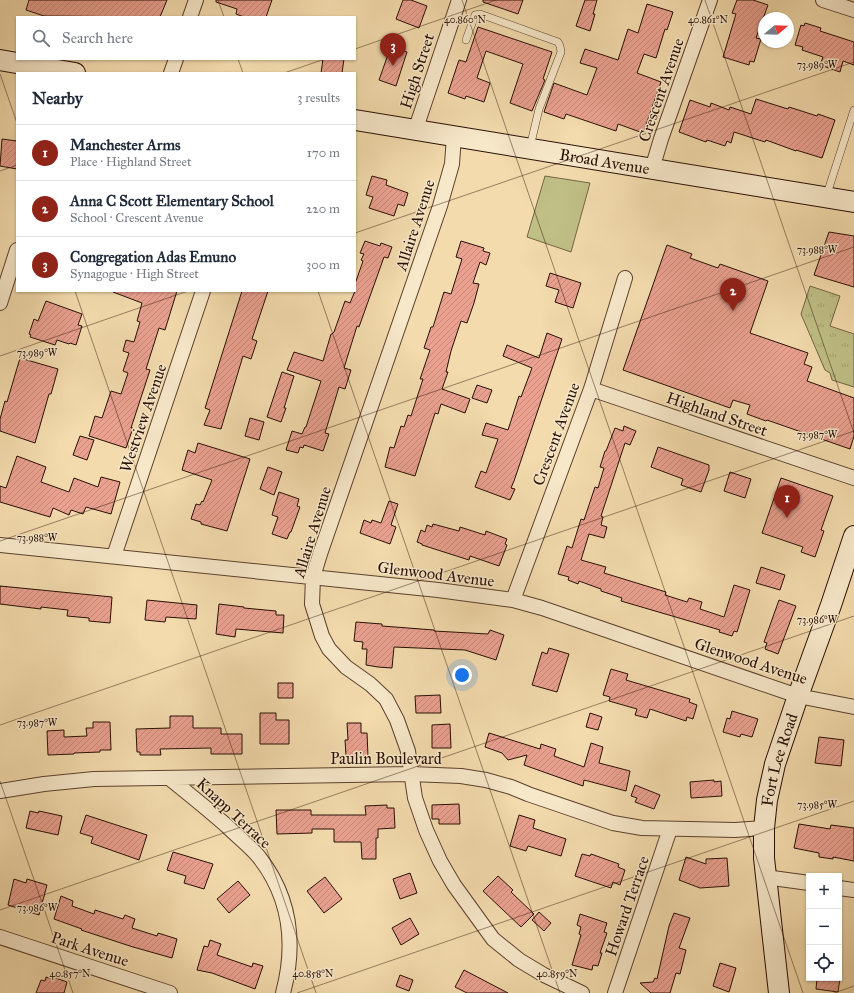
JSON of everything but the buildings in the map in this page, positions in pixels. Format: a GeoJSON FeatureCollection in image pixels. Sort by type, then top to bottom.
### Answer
{"type":"FeatureCollection","features":[{"type":"Feature","properties":{"kind":"main road"},"geometry":{"type":"LineString","coordinates":[[0,60],[68,72]]}},
{"type":"Feature","properties":{"kind":"main road","name":"Broad Avenue"},"geometry":{"type":"LineString","coordinates":[[356,120],[415,131],[454,136],[854,201]]}},
{"type":"Feature","properties":{"kind":"main road","name":"Fort Lee Road"},"geometry":{"type":"LineString","coordinates":[[779,993],[765,877],[764,828],[767,800],[775,764],[854,536]]}},
{"type":"Feature","properties":{"kind":"street"},"geometry":{"type":"LineString","coordinates":[[190,16],[196,0]]}},
{"type":"Feature","properties":{"kind":"street","name":"High Street"},"geometry":{"type":"LineString","coordinates":[[415,131],[459,0]]}},
{"type":"Feature","properties":{"kind":"street","name":"Crescent Avenue"},"geometry":{"type":"LineString","coordinates":[[652,169],[661,139],[710,0]]}},
{"type":"Feature","properties":{"kind":"street"},"geometry":{"type":"LineString","coordinates":[[823,0],[854,10]]}},
{"type":"Feature","properties":{"kind":"street"},"geometry":{"type":"LineString","coordinates":[[171,72],[176,60]]}},
{"type":"Feature","properties":{"kind":"street","name":"Allaire Avenue"},"geometry":{"type":"LineString","coordinates":[[454,136],[452,164],[440,206],[313,577],[312,604],[322,636],[329,649],[346,667],[370,684],[386,699],[397,720],[408,751],[415,798],[426,830],[440,861],[454,885],[493,939],[519,960],[544,976],[582,993]]}},
{"type":"Feature","properties":{"kind":"street"},"geometry":{"type":"LineString","coordinates":[[0,304],[16,253]]}},
{"type":"Feature","properties":{"kind":"street","name":"Crescent Avenue"},"geometry":{"type":"LineString","coordinates":[[513,600],[591,390],[625,278]]}},
{"type":"Feature","properties":{"kind":"street","name":"Westview Avenue"},"geometry":{"type":"LineString","coordinates":[[114,556],[203,292]]}},
{"type":"Feature","properties":{"kind":"street","name":"Highland Street"},"geometry":{"type":"LineString","coordinates":[[591,390],[854,478]]}},
{"type":"Feature","properties":{"kind":"street","name":"Glenwood Avenue"},"geometry":{"type":"LineString","coordinates":[[0,545],[438,590],[513,600],[798,696],[854,707]]}},
{"type":"Feature","properties":{"kind":"street","name":"Paulin Boulevard"},"geometry":{"type":"LineString","coordinates":[[0,791],[44,784],[94,779],[411,774],[461,776],[486,780],[511,787],[613,823],[642,828],[764,828]]}},
{"type":"Feature","properties":{"kind":"street","name":"Knapp Terrace"},"geometry":{"type":"LineString","coordinates":[[169,778],[202,803],[251,848],[271,874],[280,892],[287,913],[290,938],[290,958],[283,993]]}},
{"type":"Feature","properties":{"kind":"street","name":"Howard Terrace"},"geometry":{"type":"LineString","coordinates":[[615,993],[670,829]]}},
{"type":"Feature","properties":{"kind":"street"},"geometry":{"type":"LineString","coordinates":[[765,877],[806,883]]}},
{"type":"Feature","properties":{"kind":"street"},"geometry":{"type":"LineString","coordinates":[[842,888],[854,890]]}},
{"type":"Feature","properties":{"kind":"street","name":"Park Avenue"},"geometry":{"type":"LineString","coordinates":[[0,936],[170,993]]}},
{"type":"Feature","properties":{"kind":"lane"},"geometry":{"type":"LineString","coordinates":[[466,40],[474,15],[480,14],[558,42],[561,52],[539,109],[529,149]]}},
{"type":"Feature","properties":{"kind":"lane"},"geometry":{"type":"LineString","coordinates":[[826,197],[854,110]]}},
{"type":"Feature","properties":{"kind":"green space"},"geometry":{"type":"Polygon","coordinates":[[[545,176],[590,183],[571,252],[527,237],[545,176]]]}},
{"type":"Feature","properties":{"kind":"green space"},"geometry":{"type":"Polygon","coordinates":[[[810,286],[840,296],[830,326],[854,334],[854,387],[832,380],[830,373],[825,370],[801,314],[810,286]]]}},
{"type":"Feature","properties":{"kind":"place","name":"Congregation Adas Emuno"},"geometry":{"type":"Point","coordinates":[393,66]}},
{"type":"Feature","properties":{"kind":"place","name":"Anna C Scott Elementary School"},"geometry":{"type":"Point","coordinates":[733,311]}},
{"type":"Feature","properties":{"kind":"place","name":"Manchester Arms"},"geometry":{"type":"Point","coordinates":[787,518]}}]}
